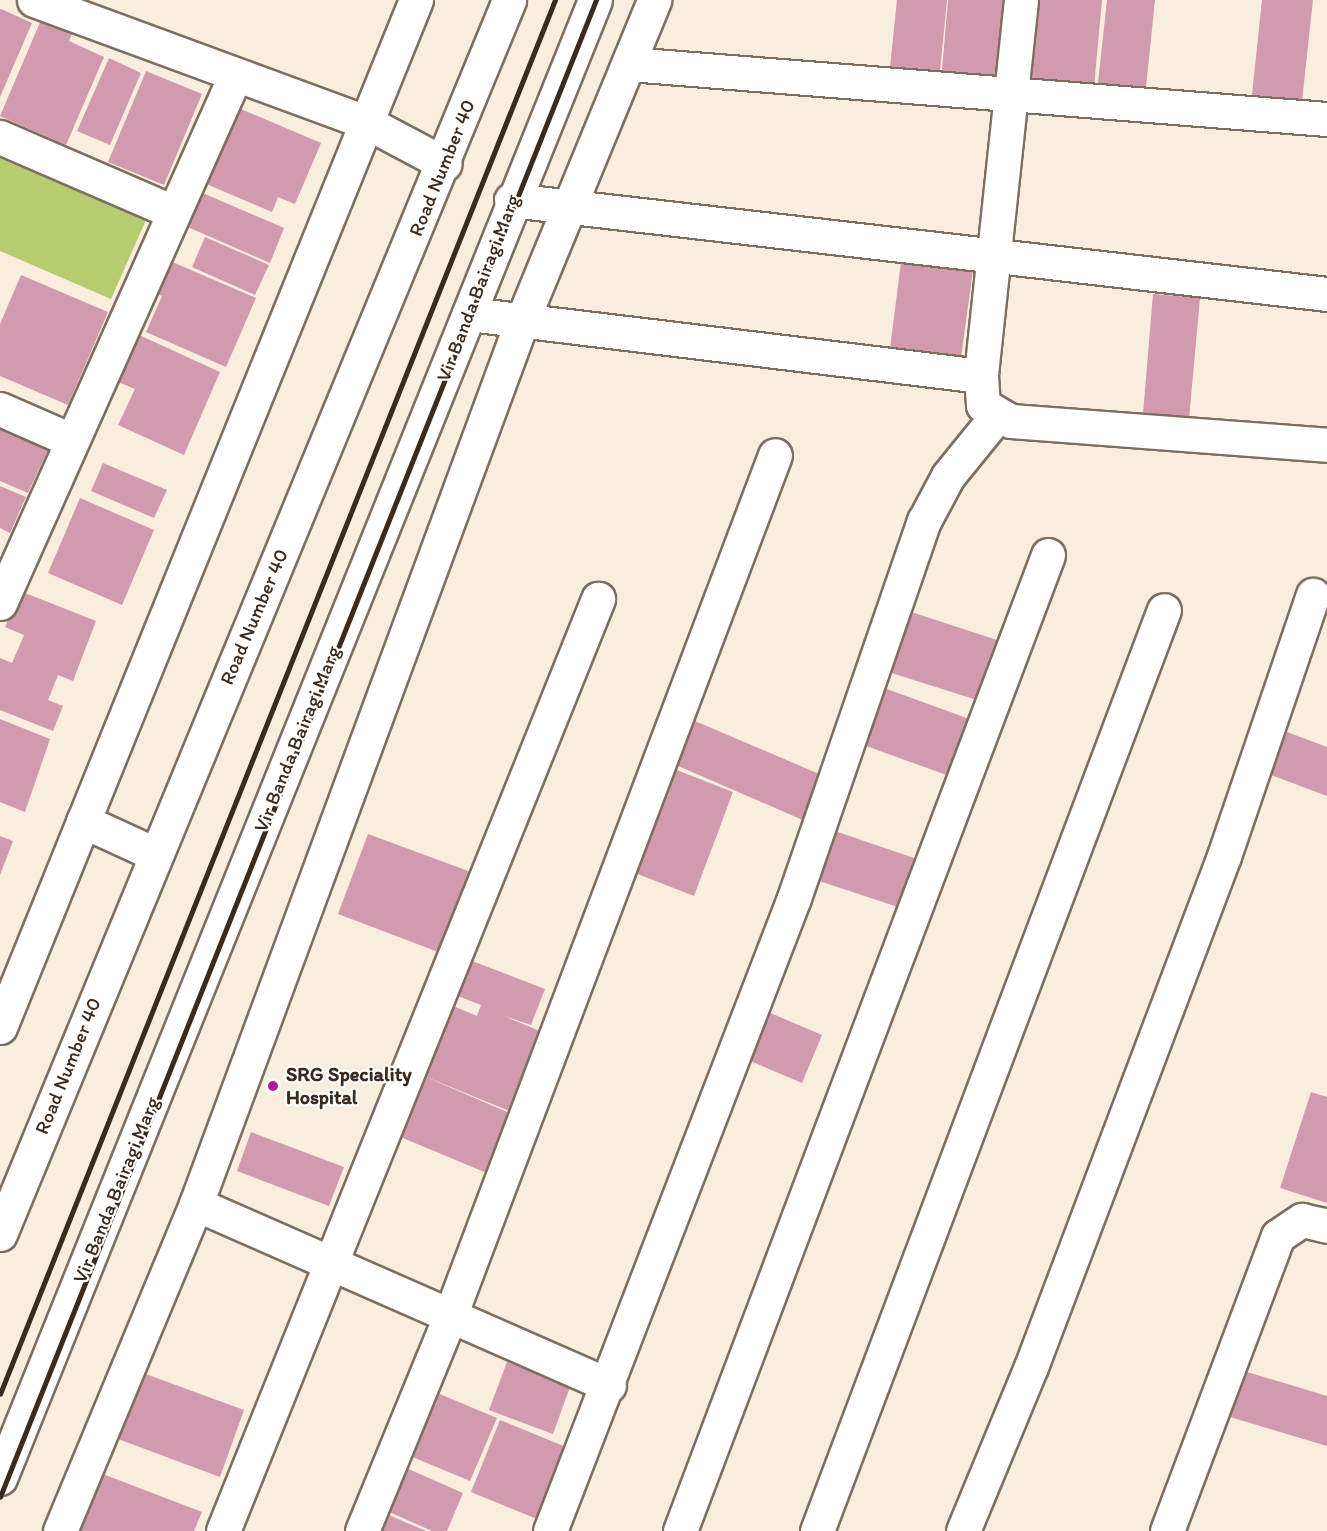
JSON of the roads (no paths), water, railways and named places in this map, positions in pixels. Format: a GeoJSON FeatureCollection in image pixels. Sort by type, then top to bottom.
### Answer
{"type":"FeatureCollection","features":[{"type":"Feature","properties":{"kind":"street"},"geometry":{"type":"LineString","coordinates":[[34,0],[235,76],[366,122],[445,164]]}},
{"type":"Feature","properties":{"kind":"street"},"geometry":{"type":"LineString","coordinates":[[0,1027],[416,0]]}},
{"type":"Feature","properties":{"kind":"street","name":"Road Number 40"},"geometry":{"type":"LineString","coordinates":[[3,1220],[445,164],[509,0]]}},
{"type":"Feature","properties":{"kind":"street","name":"Vir Banda Bairagi Marg"},"geometry":{"type":"LineString","coordinates":[[0,1478],[469,314],[511,200],[595,0]]}},
{"type":"Feature","properties":{"kind":"street"},"geometry":{"type":"LineString","coordinates":[[60,1531],[196,1204],[522,321],[654,0]]}},
{"type":"Feature","properties":{"kind":"street"},"geometry":{"type":"LineString","coordinates":[[1021,0],[1014,93],[981,376],[983,405],[996,417],[1327,445]]}},
{"type":"Feature","properties":{"kind":"street"},"geometry":{"type":"LineString","coordinates":[[629,64],[1327,119]]}},
{"type":"Feature","properties":{"kind":"street"},"geometry":{"type":"LineString","coordinates":[[0,603],[7,564],[71,441],[171,211],[235,76]]}},
{"type":"Feature","properties":{"kind":"street"},"geometry":{"type":"LineString","coordinates":[[0,137],[171,211]]}},
{"type":"Feature","properties":{"kind":"street"},"geometry":{"type":"LineString","coordinates":[[511,200],[568,210],[994,252],[1327,294]]}},
{"type":"Feature","properties":{"kind":"street"},"geometry":{"type":"LineString","coordinates":[[469,314],[981,376]]}},
{"type":"Feature","properties":{"kind":"street"},"geometry":{"type":"LineString","coordinates":[[0,409],[71,441]]}},
{"type":"Feature","properties":{"kind":"street"},"geometry":{"type":"LineString","coordinates":[[550,1531],[609,1385],[794,898],[924,521],[948,476],[996,417]]}},
{"type":"Feature","properties":{"kind":"street"},"geometry":{"type":"LineString","coordinates":[[362,1531],[450,1316],[775,455]]}},
{"type":"Feature","properties":{"kind":"street"},"geometry":{"type":"LineString","coordinates":[[680,1531],[1047,555]]}},
{"type":"Feature","properties":{"kind":"street"},"geometry":{"type":"LineString","coordinates":[[963,1531],[1031,1367],[1224,856],[1313,595]]}},
{"type":"Feature","properties":{"kind":"street"},"geometry":{"type":"LineString","coordinates":[[223,1531],[598,599]]}},
{"type":"Feature","properties":{"kind":"street"},"geometry":{"type":"LineString","coordinates":[[817,1531],[1164,610]]}},
{"type":"Feature","properties":{"kind":"street"},"geometry":{"type":"LineString","coordinates":[[83,821],[155,854]]}},
{"type":"Feature","properties":{"kind":"street"},"geometry":{"type":"LineString","coordinates":[[196,1204],[609,1385]]}},
{"type":"Feature","properties":{"kind":"street"},"geometry":{"type":"LineString","coordinates":[[1167,1531],[1278,1236],[1302,1220],[1327,1226]]}},
{"type":"Feature","properties":{"kind":"railway"},"geometry":{"type":"LineString","coordinates":[[0,1394],[555,0]]}},
{"type":"Feature","properties":{"kind":"railway"},"geometry":{"type":"LineString","coordinates":[[0,1497],[596,0]]}},
{"type":"Feature","properties":{"kind":"place","name":"SRG Speciality Hospital"},"geometry":{"type":"Point","coordinates":[273,1086]}}]}
